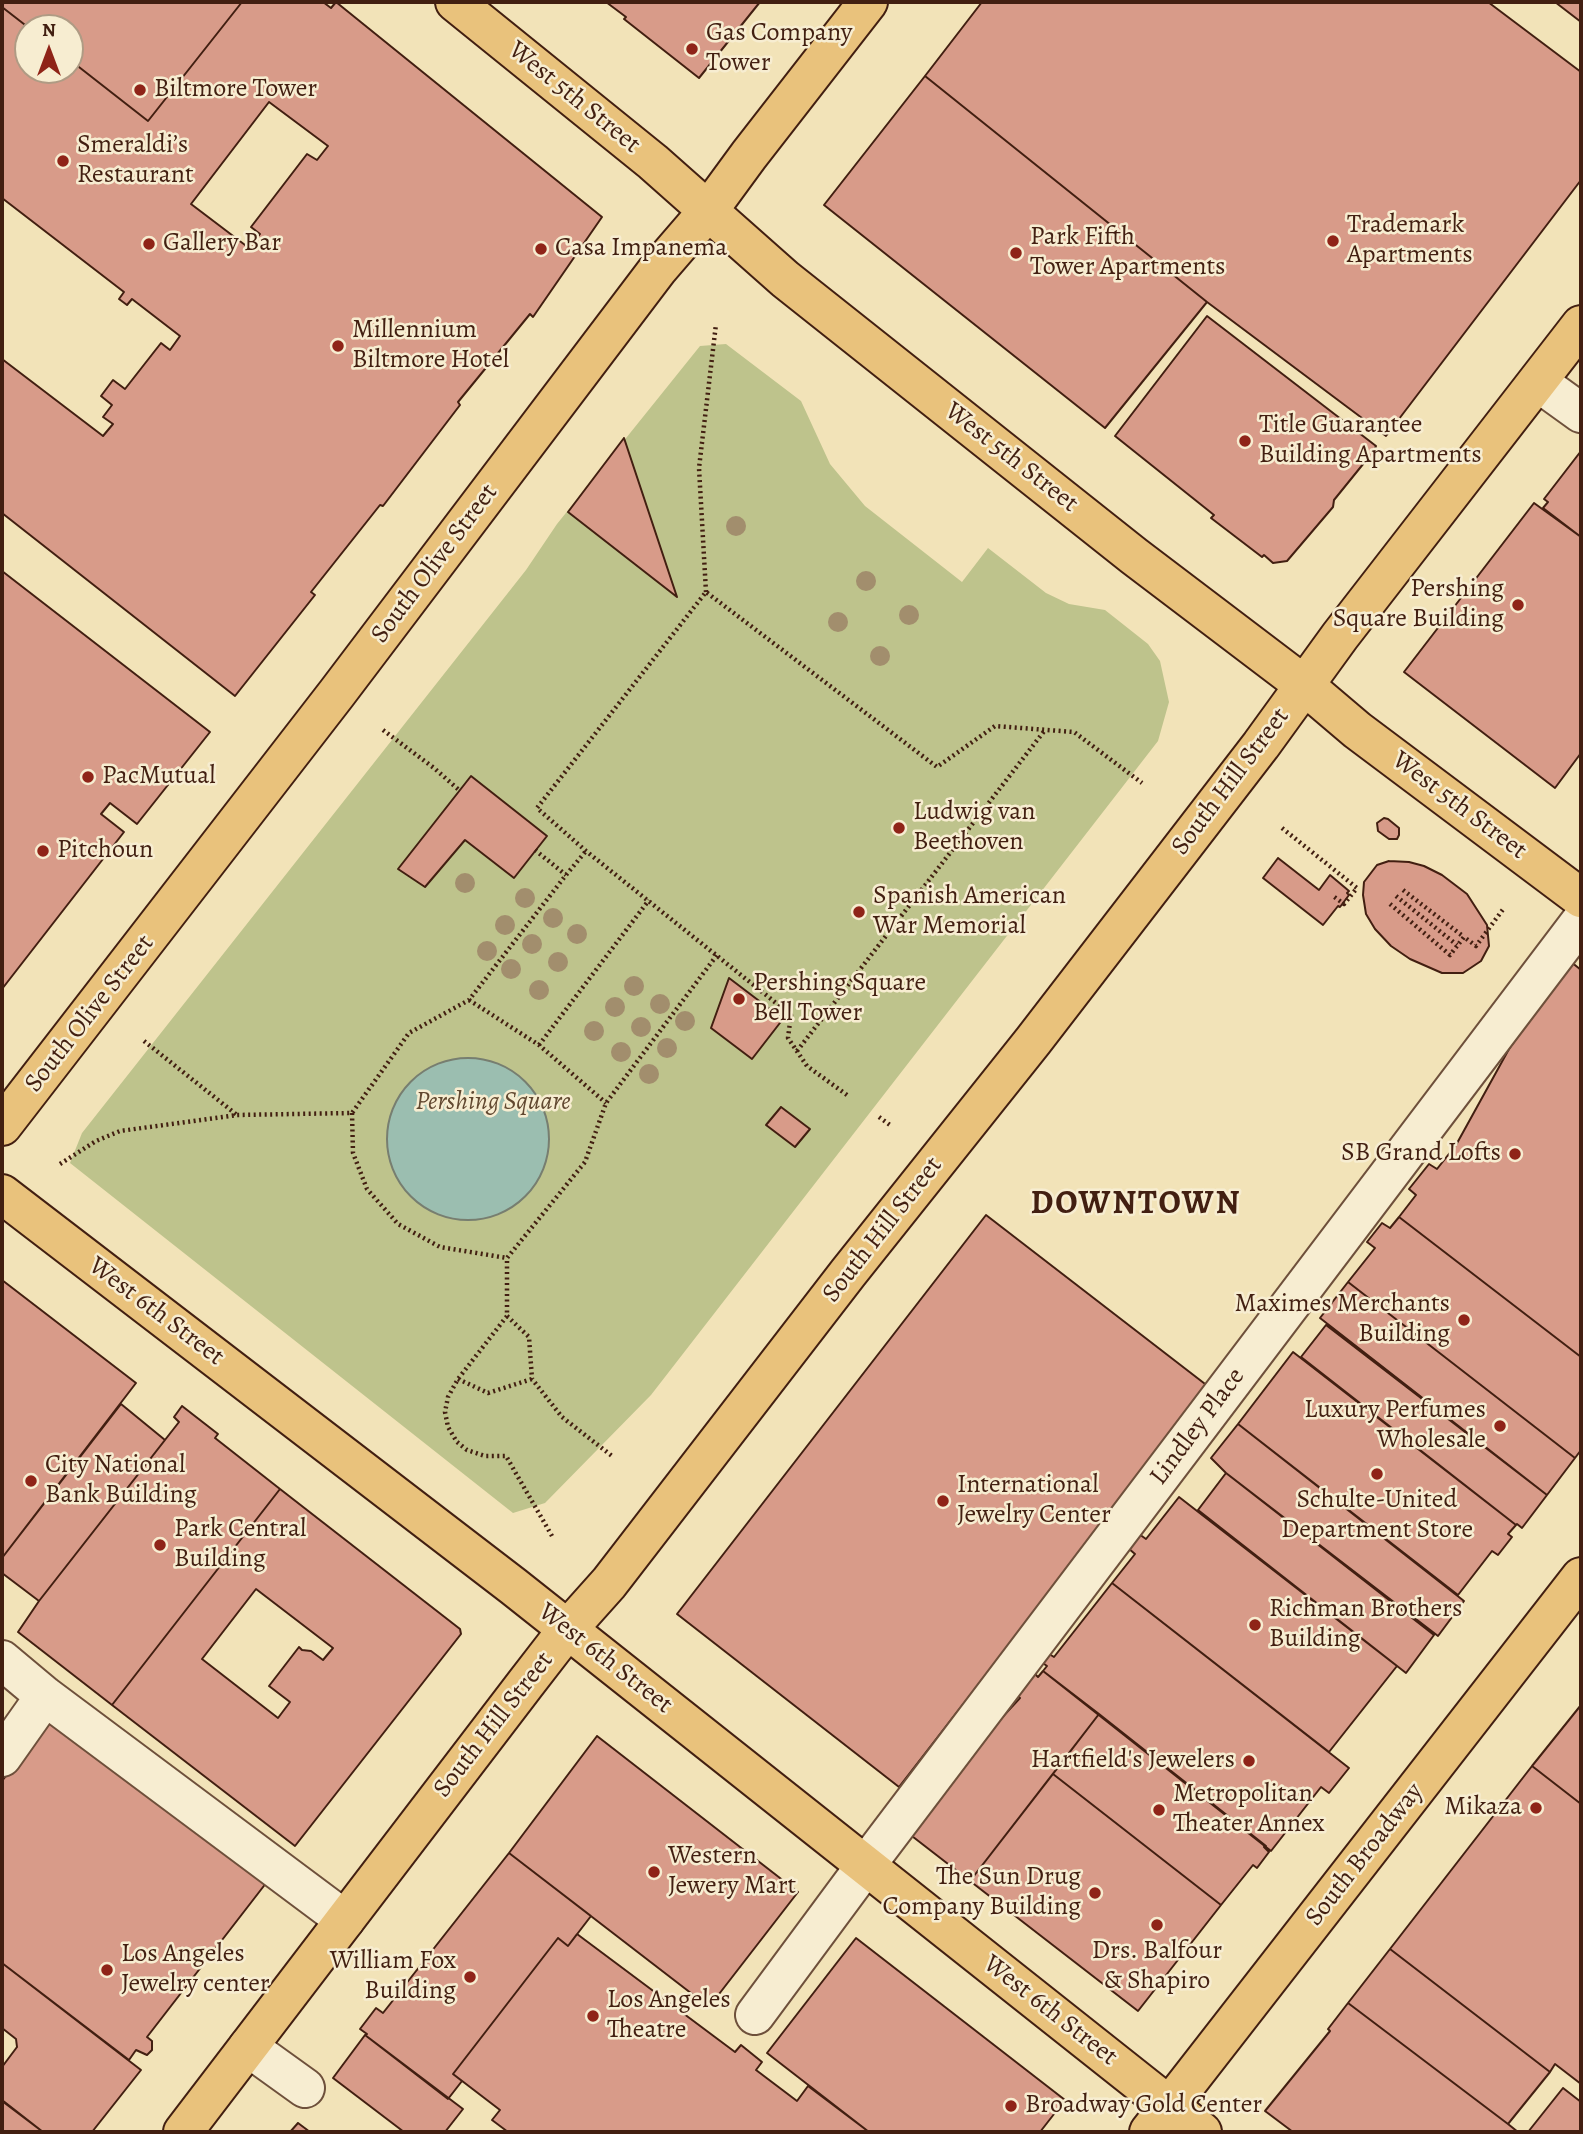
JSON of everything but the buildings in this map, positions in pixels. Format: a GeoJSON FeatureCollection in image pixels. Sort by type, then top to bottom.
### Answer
{"type":"FeatureCollection","features":[{"type":"Feature","properties":{"kind":"main road","name":"West 5th Street"},"geometry":{"type":"LineString","coordinates":[[454,2],[653,162],[785,279],[1123,547],[1304,685],[1357,730],[1581,898]]}},
{"type":"Feature","properties":{"kind":"main road","name":"South Olive Street"},"geometry":{"type":"LineString","coordinates":[[2,1126],[337,693],[658,269],[708,211],[868,2]]}},
{"type":"Feature","properties":{"kind":"main road","name":"South Hill Street"},"geometry":{"type":"LineString","coordinates":[[183,2132],[567,1630],[609,1583],[856,1263],[1033,1041],[1581,326]]}},
{"type":"Feature","properties":{"kind":"main road","name":"West 6th Street"},"geometry":{"type":"LineString","coordinates":[[2,1194],[513,1586],[866,1866],[1159,2119],[1202,2132]]}},
{"type":"Feature","properties":{"kind":"main road","name":"South Broadway"},"geometry":{"type":"LineString","coordinates":[[1159,2119],[1581,1577]]}},
{"type":"Feature","properties":{"kind":"lane"},"geometry":{"type":"LineString","coordinates":[[1538,382],[1581,413]]}},
{"type":"Feature","properties":{"kind":"lane","name":"Lindley Place"},"geometry":{"type":"LineString","coordinates":[[755,2015],[1581,921]]}},
{"type":"Feature","properties":{"kind":"lane"},"geometry":{"type":"LineString","coordinates":[[2,1660],[45,1696],[345,1920]]}},
{"type":"Feature","properties":{"kind":"lane"},"geometry":{"type":"LineString","coordinates":[[2,1757],[45,1696]]}},
{"type":"Feature","properties":{"kind":"lane"},"geometry":{"type":"LineString","coordinates":[[248,2047],[305,2088]]}},
{"type":"Feature","properties":{"kind":"path"},"geometry":{"type":"LineString","coordinates":[[716,324],[699,468],[706,592],[537,808],[586,851],[791,1014],[788,1038],[796,1051],[807,1066],[847,1095]]}},
{"type":"Feature","properties":{"kind":"path"},"geometry":{"type":"LineString","coordinates":[[706,592],[937,767],[995,726],[1074,732],[1142,783]]}},
{"type":"Feature","properties":{"kind":"path"},"geometry":{"type":"LineString","coordinates":[[383,730],[459,790]]}},
{"type":"Feature","properties":{"kind":"path"},"geometry":{"type":"LineString","coordinates":[[796,1051],[1046,730]]}},
{"type":"Feature","properties":{"kind":"path"},"geometry":{"type":"LineString","coordinates":[[1282,828],[1357,888],[1344,904],[1333,896]]}},
{"type":"Feature","properties":{"kind":"path"},"geometry":{"type":"LineString","coordinates":[[536,850],[566,875]]}},
{"type":"Feature","properties":{"kind":"path"},"geometry":{"type":"LineString","coordinates":[[507,1258],[440,1247],[398,1224],[367,1189],[353,1153],[352,1113],[408,1033],[469,1000],[586,851]]}},
{"type":"Feature","properties":{"kind":"path"},"geometry":{"type":"LineString","coordinates":[[1403,890],[1476,946],[1504,908]]}},
{"type":"Feature","properties":{"kind":"path"},"geometry":{"type":"LineString","coordinates":[[1396,896],[1457,945]]}},
{"type":"Feature","properties":{"kind":"path"},"geometry":{"type":"LineString","coordinates":[[539,1045],[649,900]]}},
{"type":"Feature","properties":{"kind":"path"},"geometry":{"type":"LineString","coordinates":[[1390,904],[1450,955],[1464,937]]}},
{"type":"Feature","properties":{"kind":"path"},"geometry":{"type":"LineString","coordinates":[[552,1536],[506,1456],[485,1456],[467,1450],[457,1442],[448,1427],[445,1412],[448,1397],[458,1379],[508,1316],[507,1258],[585,1162],[606,1103],[717,955]]}},
{"type":"Feature","properties":{"kind":"path"},"geometry":{"type":"LineString","coordinates":[[469,1000],[539,1045],[606,1103]]}},
{"type":"Feature","properties":{"kind":"path"},"geometry":{"type":"LineString","coordinates":[[144,1041],[237,1115]]}},
{"type":"Feature","properties":{"kind":"path"},"geometry":{"type":"LineString","coordinates":[[60,1164],[96,1141],[120,1131],[237,1115],[352,1113]]}},
{"type":"Feature","properties":{"kind":"path"},"geometry":{"type":"LineString","coordinates":[[879,1117],[890,1125]]}},
{"type":"Feature","properties":{"kind":"path"},"geometry":{"type":"LineString","coordinates":[[508,1316],[529,1337],[532,1378],[562,1417],[612,1456]]}},
{"type":"Feature","properties":{"kind":"path"},"geometry":{"type":"LineString","coordinates":[[458,1379],[488,1393],[532,1378]]}},
{"type":"Feature","properties":{"kind":"green space","name":"Pershing Square"},"geometry":{"type":"Polygon","coordinates":[[[726,344],[801,401],[830,464],[865,506],[962,582],[988,548],[1046,593],[1069,604],[1105,610],[1148,644],[1160,661],[1169,702],[1158,741],[651,1395],[545,1503],[513,1513],[70,1163],[82,1133],[526,570],[557,524],[700,346],[726,344]]]}},
{"type":"Feature","properties":{"kind":"shaded area"},"geometry":{"type":"Polygon","coordinates":[[[468,1058],[499,1064],[525,1082],[543,1108],[549,1139],[543,1170],[525,1196],[499,1214],[468,1220],[437,1214],[411,1196],[393,1170],[387,1139],[393,1108],[411,1082],[437,1064],[468,1058]]]}},
{"type":"Feature","properties":{"kind":"place","name":"Gas Company Tower"},"geometry":{"type":"Point","coordinates":[692,49]}},
{"type":"Feature","properties":{"kind":"place","name":"Biltmore Tower"},"geometry":{"type":"Point","coordinates":[140,90]}},
{"type":"Feature","properties":{"kind":"place","name":"Smeraldi’s Restaurant"},"geometry":{"type":"Point","coordinates":[63,161]}},
{"type":"Feature","properties":{"kind":"place","name":"Trademark Apartments"},"geometry":{"type":"Point","coordinates":[1333,241]}},
{"type":"Feature","properties":{"kind":"place","name":"Gallery Bar"},"geometry":{"type":"Point","coordinates":[149,244]}},
{"type":"Feature","properties":{"kind":"place","name":"Casa Impanema"},"geometry":{"type":"Point","coordinates":[541,249]}},
{"type":"Feature","properties":{"kind":"place","name":"Park Fifth Tower Apartments"},"geometry":{"type":"Point","coordinates":[1016,253]}},
{"type":"Feature","properties":{"kind":"place","name":"Millennium Biltmore Hotel"},"geometry":{"type":"Point","coordinates":[338,346]}},
{"type":"Feature","properties":{"kind":"place","name":"Title Guarantee Building Apartments"},"geometry":{"type":"Point","coordinates":[1245,441]}},
{"type":"Feature","properties":{"kind":"place","name":"Pershing Square Building"},"geometry":{"type":"Point","coordinates":[1518,605]}},
{"type":"Feature","properties":{"kind":"place","name":"PacMutual"},"geometry":{"type":"Point","coordinates":[88,777]}},
{"type":"Feature","properties":{"kind":"place","name":"Ludwig van Beethoven"},"geometry":{"type":"Point","coordinates":[899,828]}},
{"type":"Feature","properties":{"kind":"place","name":"Pitchoun"},"geometry":{"type":"Point","coordinates":[43,851]}},
{"type":"Feature","properties":{"kind":"place","name":"Spanish American War Memorial"},"geometry":{"type":"Point","coordinates":[859,912]}},
{"type":"Feature","properties":{"kind":"place","name":"Pershing Square Bell Tower"},"geometry":{"type":"Point","coordinates":[739,999]}},
{"type":"Feature","properties":{"kind":"place","name":"SB Grand Lofts"},"geometry":{"type":"Point","coordinates":[1515,1154]}},
{"type":"Feature","properties":{"kind":"place","name":"Maximes Merchants Building"},"geometry":{"type":"Point","coordinates":[1464,1320]}},
{"type":"Feature","properties":{"kind":"place","name":"Luxury Perfumes Wholesale"},"geometry":{"type":"Point","coordinates":[1500,1426]}},
{"type":"Feature","properties":{"kind":"place","name":"Schulte-United Department Store"},"geometry":{"type":"Point","coordinates":[1377,1474]}},
{"type":"Feature","properties":{"kind":"place","name":"City National Bank Building"},"geometry":{"type":"Point","coordinates":[31,1481]}},
{"type":"Feature","properties":{"kind":"place","name":"International Jewelry Center"},"geometry":{"type":"Point","coordinates":[943,1501]}},
{"type":"Feature","properties":{"kind":"place","name":"Park Central Building"},"geometry":{"type":"Point","coordinates":[160,1545]}},
{"type":"Feature","properties":{"kind":"place","name":"Richman Brothers Building"},"geometry":{"type":"Point","coordinates":[1255,1625]}},
{"type":"Feature","properties":{"kind":"place","name":"Hartfield's Jewelers"},"geometry":{"type":"Point","coordinates":[1249,1761]}},
{"type":"Feature","properties":{"kind":"place","name":"Mikaza"},"geometry":{"type":"Point","coordinates":[1536,1808]}},
{"type":"Feature","properties":{"kind":"place","name":"Metropolitan Theater Annex"},"geometry":{"type":"Point","coordinates":[1159,1810]}},
{"type":"Feature","properties":{"kind":"place","name":"Western Jewery Mart"},"geometry":{"type":"Point","coordinates":[654,1872]}},
{"type":"Feature","properties":{"kind":"place","name":"The Sun Drug Company Building"},"geometry":{"type":"Point","coordinates":[1095,1893]}},
{"type":"Feature","properties":{"kind":"place","name":"Drs. Balfour & Shapiro"},"geometry":{"type":"Point","coordinates":[1157,1925]}},
{"type":"Feature","properties":{"kind":"place","name":"Los Angeles Jewelry center"},"geometry":{"type":"Point","coordinates":[107,1970]}},
{"type":"Feature","properties":{"kind":"place","name":"William Fox Building"},"geometry":{"type":"Point","coordinates":[470,1977]}},
{"type":"Feature","properties":{"kind":"place","name":"Los Angeles Theatre"},"geometry":{"type":"Point","coordinates":[593,2016]}},
{"type":"Feature","properties":{"kind":"place","name":"Broadway Gold Center"},"geometry":{"type":"Point","coordinates":[1011,2106]}},
{"type":"Feature","properties":{"kind":"district","name":"DOWNTOWN"},"geometry":{"type":"Point","coordinates":[1136,1205]}}]}
